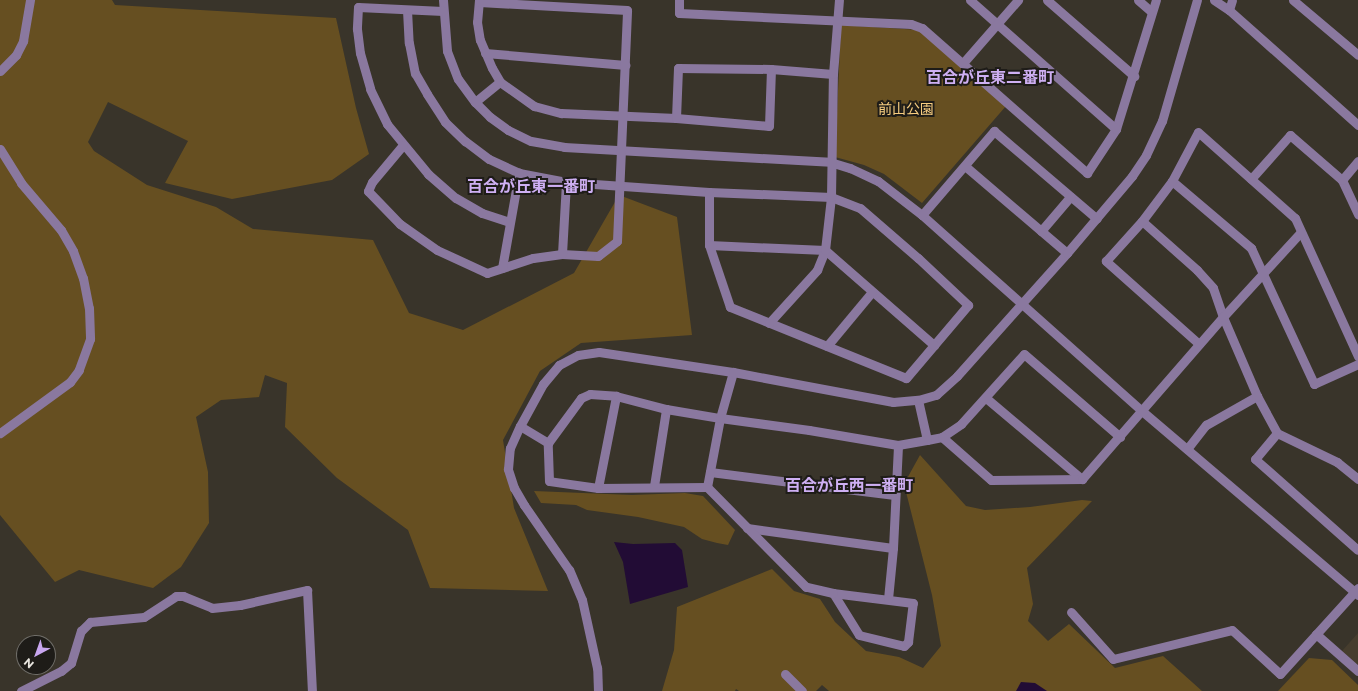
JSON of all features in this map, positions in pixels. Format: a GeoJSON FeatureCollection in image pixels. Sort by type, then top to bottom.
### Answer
{"type":"FeatureCollection","features":[{"type":"Feature","properties":{"kind":"street"},"geometry":{"type":"LineString","coordinates":[[0,71],[16,55],[23,41],[30,0]]}},
{"type":"Feature","properties":{"kind":"street"},"geometry":{"type":"LineString","coordinates":[[443,0],[447,51],[458,79],[475,102],[490,117],[508,130],[531,141],[564,147],[622,149],[830,162],[850,168],[878,181],[922,215],[992,281],[1021,303],[1142,411],[1357,592],[1280,674],[1232,630],[1113,659],[1071,612]]}},
{"type":"Feature","properties":{"kind":"street"},"geometry":{"type":"LineString","coordinates":[[679,0],[679,14],[911,24],[922,28],[1087,173],[1116,129],[1134,76],[1156,0]]}},
{"type":"Feature","properties":{"kind":"street"},"geometry":{"type":"LineString","coordinates":[[769,323],[817,270],[825,250],[831,197],[830,162],[833,74],[839,0]]}},
{"type":"Feature","properties":{"kind":"street"},"geometry":{"type":"LineString","coordinates":[[970,0],[998,23],[1116,129]]}},
{"type":"Feature","properties":{"kind":"street"},"geometry":{"type":"LineString","coordinates":[[963,63],[1018,0]]}},
{"type":"Feature","properties":{"kind":"street"},"geometry":{"type":"LineString","coordinates":[[1047,0],[1134,76]]}},
{"type":"Feature","properties":{"kind":"street"},"geometry":{"type":"LineString","coordinates":[[1138,0],[1152,12]]}},
{"type":"Feature","properties":{"kind":"street"},"geometry":{"type":"LineString","coordinates":[[598,691],[597,668],[582,600],[569,570],[517,494],[508,469],[510,448],[520,426],[543,384],[559,365],[578,355],[599,352],[622,354],[733,372],[893,402],[918,400],[936,395],[957,376],[1021,303],[1068,253],[1097,219],[1146,155],[1162,121],[1197,0]]}},
{"type":"Feature","properties":{"kind":"street"},"geometry":{"type":"LineString","coordinates":[[1214,0],[1228,10],[1358,126]]}},
{"type":"Feature","properties":{"kind":"street"},"geometry":{"type":"LineString","coordinates":[[1228,10],[1232,0]]}},
{"type":"Feature","properties":{"kind":"street"},"geometry":{"type":"LineString","coordinates":[[1293,0],[1358,55]]}},
{"type":"Feature","properties":{"kind":"street"},"geometry":{"type":"LineString","coordinates":[[403,145],[372,182],[368,191],[400,224],[437,250],[487,273],[534,258],[562,254],[598,256],[617,241],[622,149],[623,115],[627,10],[479,1],[476,22],[485,53],[500,82],[534,106],[561,113],[623,115],[676,118],[769,126],[771,69]]}},
{"type":"Feature","properties":{"kind":"street"},"geometry":{"type":"LineString","coordinates":[[443,11],[358,8],[357,29],[360,52],[370,89],[387,124],[428,174],[456,198],[482,213],[509,222]]}},
{"type":"Feature","properties":{"kind":"street"},"geometry":{"type":"LineString","coordinates":[[407,10],[409,43],[415,73],[445,122],[465,142],[489,159],[519,173],[566,182],[620,184],[709,192],[831,197],[860,208],[969,304],[906,378],[730,307],[709,245],[709,192]]}},
{"type":"Feature","properties":{"kind":"street"},"geometry":{"type":"LineString","coordinates":[[485,53],[625,65]]}},
{"type":"Feature","properties":{"kind":"street"},"geometry":{"type":"LineString","coordinates":[[676,118],[678,68],[771,69],[833,74]]}},
{"type":"Feature","properties":{"kind":"street"},"geometry":{"type":"LineString","coordinates":[[475,102],[500,82]]}},
{"type":"Feature","properties":{"kind":"street"},"geometry":{"type":"LineString","coordinates":[[922,215],[994,131],[1097,219]]}},
{"type":"Feature","properties":{"kind":"street"},"geometry":{"type":"LineString","coordinates":[[1200,344],[1106,261],[1142,221],[1172,181],[1198,132],[1295,218],[1358,356]]}},
{"type":"Feature","properties":{"kind":"street"},"geometry":{"type":"LineString","coordinates":[[1251,179],[1290,135],[1342,180],[1358,215]]}},
{"type":"Feature","properties":{"kind":"street"},"geometry":{"type":"LineString","coordinates":[[0,150],[21,183],[61,230],[73,251],[83,278],[89,308],[90,339],[79,370],[70,382],[0,433]]}},
{"type":"Feature","properties":{"kind":"street"},"geometry":{"type":"LineString","coordinates":[[1342,180],[1358,161]]}},
{"type":"Feature","properties":{"kind":"street"},"geometry":{"type":"LineString","coordinates":[[965,166],[1068,253]]}},
{"type":"Feature","properties":{"kind":"street"},"geometry":{"type":"LineString","coordinates":[[502,268],[509,222],[519,173]]}},
{"type":"Feature","properties":{"kind":"street"},"geometry":{"type":"LineString","coordinates":[[1172,181],[1251,248],[1314,384],[1358,364]]}},
{"type":"Feature","properties":{"kind":"street"},"geometry":{"type":"LineString","coordinates":[[562,254],[566,182]]}},
{"type":"Feature","properties":{"kind":"street"},"geometry":{"type":"LineString","coordinates":[[1041,231],[1070,197]]}},
{"type":"Feature","properties":{"kind":"street"},"geometry":{"type":"LineString","coordinates":[[1142,221],[1198,270],[1213,288],[1223,317],[1257,396],[1277,433],[1337,462],[1358,479]]}},
{"type":"Feature","properties":{"kind":"street"},"geometry":{"type":"LineString","coordinates":[[942,437],[991,480],[1082,479],[1223,317],[1301,232]]}},
{"type":"Feature","properties":{"kind":"street"},"geometry":{"type":"LineString","coordinates":[[709,245],[825,250],[934,345]]}},
{"type":"Feature","properties":{"kind":"street"},"geometry":{"type":"LineString","coordinates":[[826,346],[872,292]]}},
{"type":"Feature","properties":{"kind":"street"},"geometry":{"type":"LineString","coordinates":[[833,593],[859,635],[904,646],[908,642],[913,603],[833,593],[806,587],[707,487],[654,486],[598,488],[549,481],[548,443],[581,398],[590,394],[616,396],[666,409],[720,418],[898,444],[927,440],[942,437],[961,424],[1024,354],[1120,437]]}},
{"type":"Feature","properties":{"kind":"street"},"geometry":{"type":"LineString","coordinates":[[707,487],[720,418],[733,372]]}},
{"type":"Feature","properties":{"kind":"street"},"geometry":{"type":"LineString","coordinates":[[598,488],[616,396]]}},
{"type":"Feature","properties":{"kind":"street"},"geometry":{"type":"LineString","coordinates":[[1187,449],[1206,426],[1257,396]]}},
{"type":"Feature","properties":{"kind":"street"},"geometry":{"type":"LineString","coordinates":[[986,398],[1082,479]]}},
{"type":"Feature","properties":{"kind":"street"},"geometry":{"type":"LineString","coordinates":[[918,400],[927,440]]}},
{"type":"Feature","properties":{"kind":"street"},"geometry":{"type":"LineString","coordinates":[[654,486],[666,409]]}},
{"type":"Feature","properties":{"kind":"street"},"geometry":{"type":"LineString","coordinates":[[520,426],[548,443]]}},
{"type":"Feature","properties":{"kind":"street"},"geometry":{"type":"LineString","coordinates":[[1277,433],[1255,459],[1358,550]]}},
{"type":"Feature","properties":{"kind":"street"},"geometry":{"type":"LineString","coordinates":[[888,599],[893,548],[898,444]]}},
{"type":"Feature","properties":{"kind":"street"},"geometry":{"type":"LineString","coordinates":[[710,472],[896,495]]}},
{"type":"Feature","properties":{"kind":"street"},"geometry":{"type":"LineString","coordinates":[[747,528],[893,548]]}},
{"type":"Feature","properties":{"kind":"street"},"geometry":{"type":"LineString","coordinates":[[23,691],[61,671],[70,663],[81,631],[90,622],[144,617],[176,596],[183,596],[212,608],[240,606],[307,590],[312,691]]}},
{"type":"Feature","properties":{"kind":"street"},"geometry":{"type":"LineString","coordinates":[[1316,634],[1358,671]]}},
{"type":"Feature","properties":{"kind":"street"},"geometry":{"type":"LineString","coordinates":[[785,674],[802,691]]}},
{"type":"Feature","properties":{"kind":"shaded area"},"geometry":{"type":"Polygon","coordinates":[[[614,542],[633,544],[675,543],[682,550],[688,587],[630,604],[623,562],[614,542]]]}},
{"type":"Feature","properties":{"kind":"shaded area"},"geometry":{"type":"Polygon","coordinates":[[[1358,633],[1358,665],[1342,651],[1358,633]]]}},
{"type":"Feature","properties":{"kind":"shaded area"},"geometry":{"type":"Polygon","coordinates":[[[1021,682],[1035,683],[1047,691],[1016,691],[1021,682]]]}},
{"type":"Feature","properties":{"kind":"green space"},"geometry":{"type":"Polygon","coordinates":[[[0,0],[112,0],[115,5],[336,18],[356,108],[369,154],[332,180],[232,199],[165,183],[188,141],[108,102],[88,142],[94,151],[147,185],[216,207],[253,229],[373,240],[409,313],[463,330],[574,273],[619,195],[677,217],[692,335],[581,343],[540,371],[503,440],[514,508],[548,591],[430,588],[408,530],[337,478],[285,427],[287,383],[265,375],[259,397],[221,400],[196,417],[208,472],[209,523],[181,567],[153,588],[79,570],[55,582],[0,515],[0,0]]]}},
{"type":"Feature","properties":{"kind":"green space","name":"前山公園"},"geometry":{"type":"Polygon","coordinates":[[[841,25],[920,30],[1006,106],[922,203],[884,174],[864,165],[835,157],[841,25]]]}},
{"type":"Feature","properties":{"kind":"green space"},"geometry":{"type":"Polygon","coordinates":[[[920,455],[966,506],[985,510],[1030,507],[1082,500],[1092,501],[1027,568],[1033,604],[1028,621],[1048,641],[1069,624],[1115,668],[1163,656],[1202,691],[829,691],[822,685],[816,691],[739,691],[736,689],[735,691],[662,691],[674,650],[677,607],[772,569],[794,591],[820,599],[835,622],[866,651],[899,657],[923,668],[941,646],[932,595],[904,484],[920,455]]]}},
{"type":"Feature","properties":{"kind":"green space"},"geometry":{"type":"Polygon","coordinates":[[[534,491],[632,495],[685,493],[703,496],[735,530],[728,545],[717,543],[702,539],[684,527],[638,517],[587,510],[576,505],[541,503],[534,491]]]}},
{"type":"Feature","properties":{"kind":"green space"},"geometry":{"type":"Polygon","coordinates":[[[1309,658],[1332,660],[1358,685],[1358,691],[1278,691],[1309,658]]]}},
{"type":"Feature","properties":{"kind":"district","name":"百合が丘東二番町"},"geometry":{"type":"Point","coordinates":[990,78]}},
{"type":"Feature","properties":{"kind":"district","name":"百合が丘東一番町"},"geometry":{"type":"Point","coordinates":[531,187]}},
{"type":"Feature","properties":{"kind":"district","name":"百合が丘西一番町"},"geometry":{"type":"Point","coordinates":[849,486]}}]}
